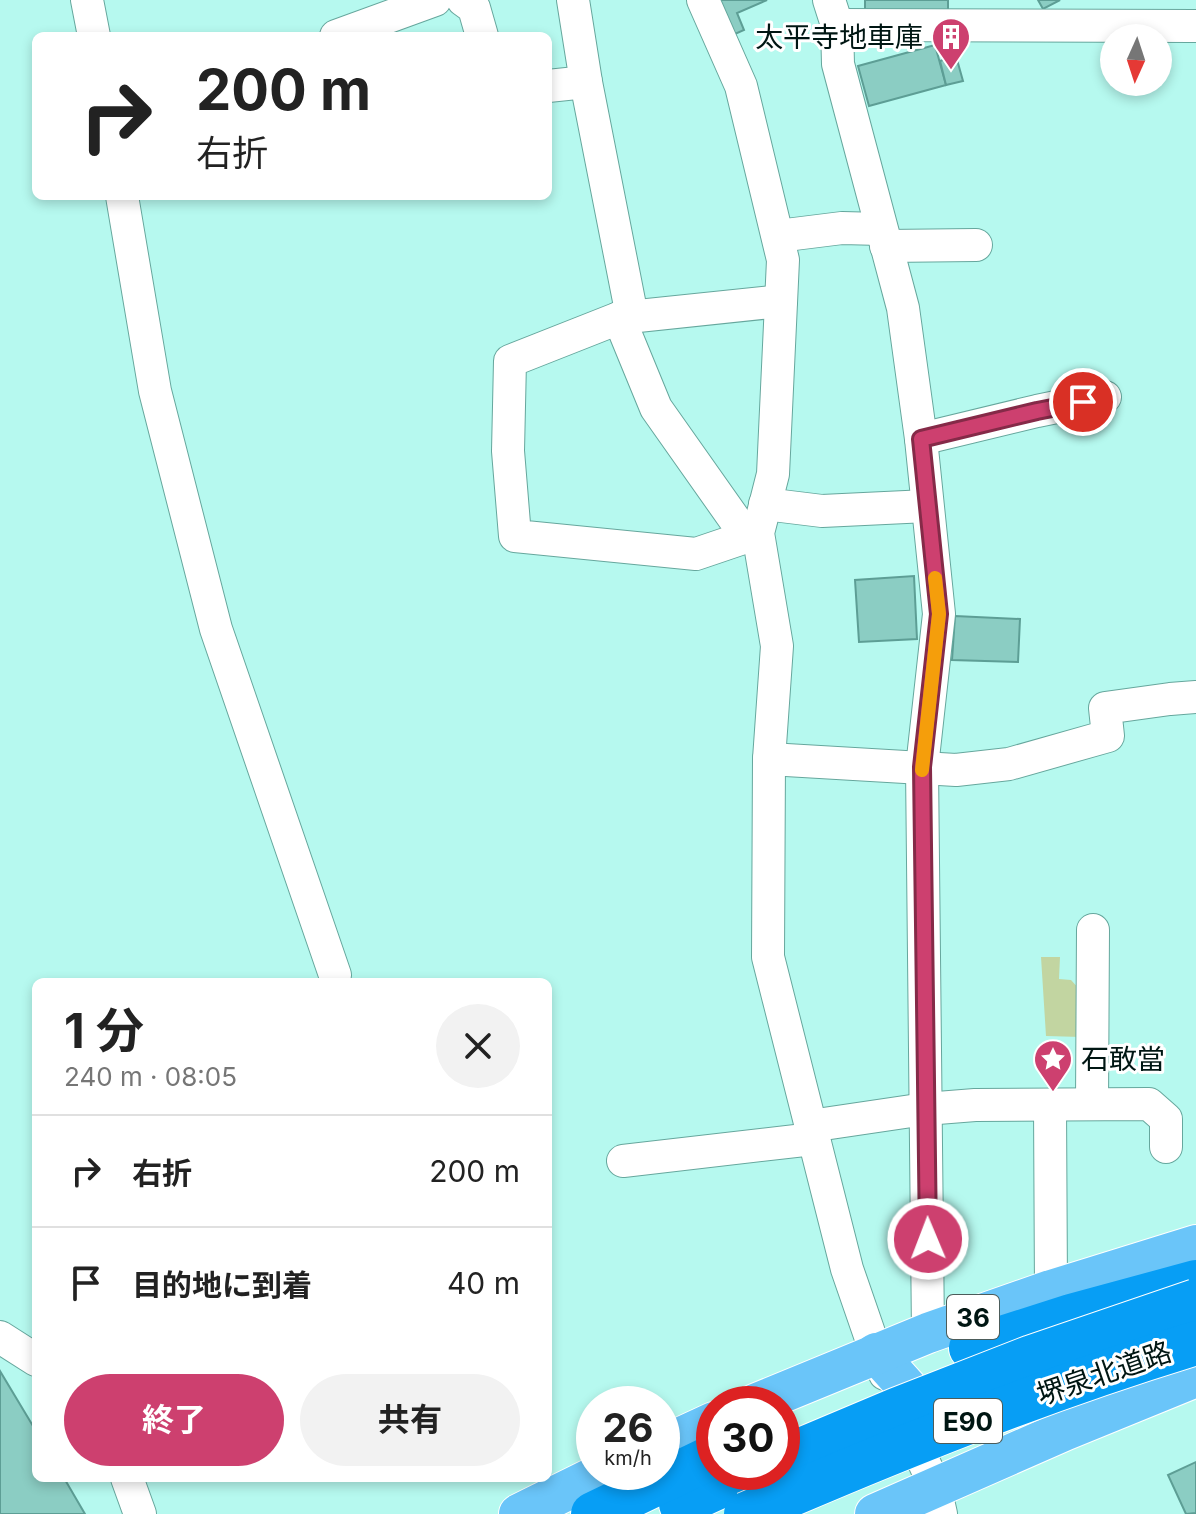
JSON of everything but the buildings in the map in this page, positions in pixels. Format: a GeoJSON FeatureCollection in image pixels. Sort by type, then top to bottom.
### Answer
{"type":"FeatureCollection","features":[{"type":"Feature","properties":{"kind":"highway"},"geometry":{"type":"LineString","coordinates":[[800,1418],[971,1348],[1071,1316],[1196,1282]]}},
{"type":"Feature","properties":{"kind":"highway","name":"堺泉北道路"},"geometry":{"type":"LineString","coordinates":[[800,1450],[1032,1357],[1196,1301]]}},
{"type":"Feature","properties":{"kind":"highway","name":"堺泉北道路"},"geometry":{"type":"LineString","coordinates":[[746,1514],[1002,1408],[1196,1343]]}},
{"type":"Feature","properties":{"kind":"highway"},"geometry":{"type":"LineString","coordinates":[[821,1514],[1196,1361]]}},
{"type":"Feature","properties":{"kind":"highway"},"geometry":{"type":"LineString","coordinates":[[593,1514],[696,1465]]}},
{"type":"Feature","properties":{"kind":"highway"},"geometry":{"type":"LineString","coordinates":[[661,1514],[712,1490]]}},
{"type":"Feature","properties":{"kind":"main road","name":"36"},"geometry":{"type":"LineString","coordinates":[[798,1386],[928,1333],[1051,1290],[1196,1245]]}},
{"type":"Feature","properties":{"kind":"main road"},"geometry":{"type":"LineString","coordinates":[[876,1353],[938,1422],[1066,1430]]}},
{"type":"Feature","properties":{"kind":"main road"},"geometry":{"type":"LineString","coordinates":[[875,1514],[938,1500],[1066,1430],[1196,1377]]}},
{"type":"Feature","properties":{"kind":"main road"},"geometry":{"type":"LineString","coordinates":[[519,1514],[576,1486]]}},
{"type":"Feature","properties":{"kind":"street"},"geometry":{"type":"LineString","coordinates":[[87,0],[93,32]]}},
{"type":"Feature","properties":{"kind":"street"},"geometry":{"type":"LineString","coordinates":[[347,32],[435,0]]}},
{"type":"Feature","properties":{"kind":"street"},"geometry":{"type":"LineString","coordinates":[[463,0],[474,8],[481,32]]}},
{"type":"Feature","properties":{"kind":"street"},"geometry":{"type":"LineString","coordinates":[[573,0],[626,317],[656,408],[757,525]]}},
{"type":"Feature","properties":{"kind":"street"},"geometry":{"type":"LineString","coordinates":[[703,0],[741,86],[783,260],[773,474],[757,525],[777,646],[769,759],[768,957],[847,1269],[876,1353],[938,1500]]}},
{"type":"Feature","properties":{"kind":"street"},"geometry":{"type":"LineString","coordinates":[[928,1333],[922,767],[939,614],[921,439],[903,308],[838,64],[833,13],[1196,26]]}},
{"type":"Feature","properties":{"kind":"street"},"geometry":{"type":"LineString","coordinates":[[552,86],[586,82]]}},
{"type":"Feature","properties":{"kind":"street"},"geometry":{"type":"LineString","coordinates":[[123,200],[155,391],[216,629],[335,975]]}},
{"type":"Feature","properties":{"kind":"street"},"geometry":{"type":"LineString","coordinates":[[778,236],[842,228],[884,237],[976,245]]}},
{"type":"Feature","properties":{"kind":"street"},"geometry":{"type":"LineString","coordinates":[[781,301],[626,317],[510,361],[508,451],[515,536],[696,554],[757,525],[822,511],[927,506]]}},
{"type":"Feature","properties":{"kind":"street"},"geometry":{"type":"LineString","coordinates":[[921,439],[1105,397]]}},
{"type":"Feature","properties":{"kind":"street"},"geometry":{"type":"LineString","coordinates":[[769,759],[956,770],[1009,764],[1108,736],[1105,708],[1196,697]]}},
{"type":"Feature","properties":{"kind":"street"},"geometry":{"type":"LineString","coordinates":[[1092,1104],[1093,930]]}},
{"type":"Feature","properties":{"kind":"street"},"geometry":{"type":"LineString","coordinates":[[623,1161],[812,1133],[925,1109],[975,1105],[1149,1104],[1166,1119],[1166,1147]]}},
{"type":"Feature","properties":{"kind":"street"},"geometry":{"type":"LineString","coordinates":[[1050,1105],[1051,1290]]}},
{"type":"Feature","properties":{"kind":"street"},"geometry":{"type":"LineString","coordinates":[[0,1337],[32,1357]]}},
{"type":"Feature","properties":{"kind":"street"},"geometry":{"type":"LineString","coordinates":[[128,1482],[140,1514]]}},
{"type":"Feature","properties":{"kind":"green space"},"geometry":{"type":"Polygon","coordinates":[[[1041,957],[1060,957],[1059,979],[1071,980],[1081,991],[1081,1037],[1046,1036],[1041,957]]]}},
{"type":"Feature","properties":{"kind":"slow traffic"},"geometry":{"type":"LineString","coordinates":[[922,770],[939,614],[935,578]]}},
{"type":"Feature","properties":{"kind":"place","name":"太平寺地車庫"},"geometry":{"type":"Point","coordinates":[951,71]}},
{"type":"Feature","properties":{"kind":"place","name":"石敢當"},"geometry":{"type":"Point","coordinates":[1053,1093]}},
{"type":"Feature","properties":{"kind":"route"},"geometry":{"type":"LineString","coordinates":[[928,1239],[922,767],[939,614],[921,439],[1083,402]]}}]}
